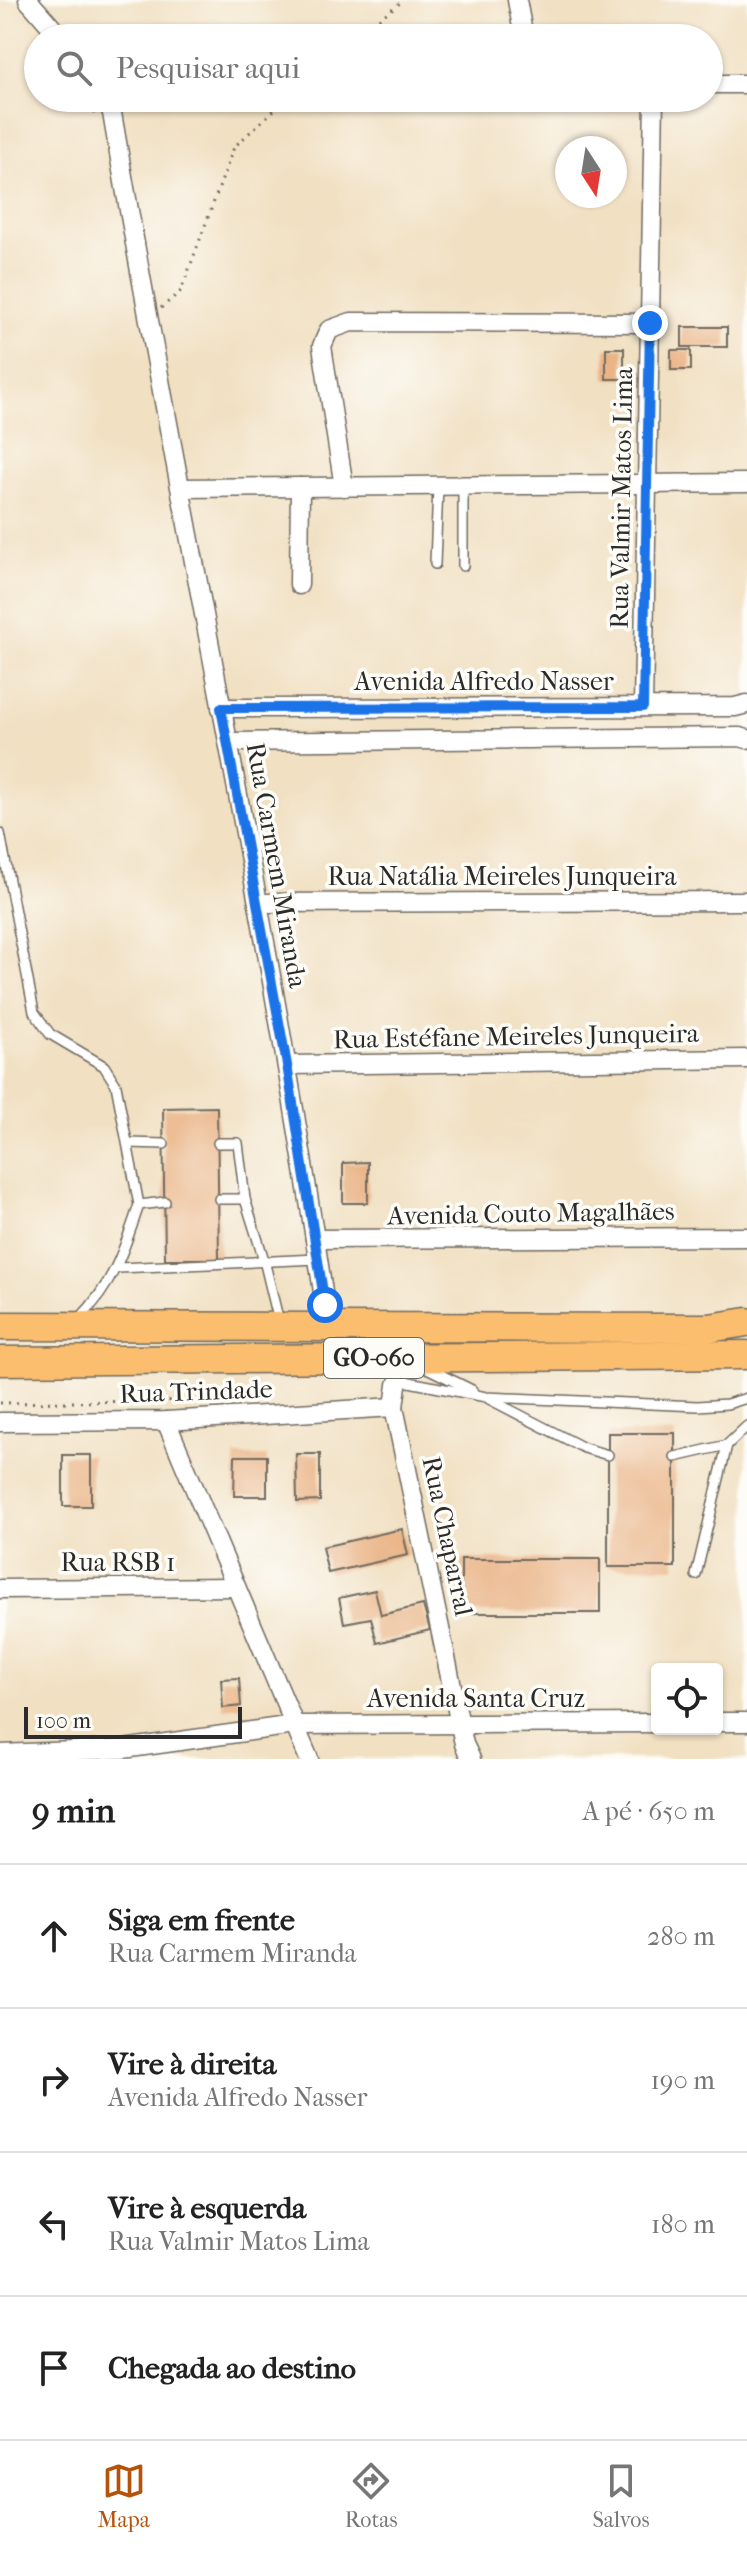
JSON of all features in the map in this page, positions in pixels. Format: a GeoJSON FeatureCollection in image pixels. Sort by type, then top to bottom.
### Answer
{"type":"FeatureCollection","features":[{"type":"Feature","properties":{"kind":"main road","name":"GO-060"},"geometry":{"type":"LineString","coordinates":[[0,1326],[709,1328],[747,1322]]}},
{"type":"Feature","properties":{"kind":"main road","name":"GO-060"},"geometry":{"type":"LineString","coordinates":[[0,1361],[403,1369],[747,1355]]}},
{"type":"Feature","properties":{"kind":"street"},"geometry":{"type":"LineString","coordinates":[[28,0],[49,24]]}},
{"type":"Feature","properties":{"kind":"street"},"geometry":{"type":"LineString","coordinates":[[517,0],[521,24]]}},
{"type":"Feature","properties":{"kind":"street"},"geometry":{"type":"LineString","coordinates":[[723,84],[747,84]]}},
{"type":"Feature","properties":{"kind":"street","name":"Rua Carmem Miranda"},"geometry":{"type":"LineString","coordinates":[[110,112],[258,903],[328,1326]]}},
{"type":"Feature","properties":{"kind":"street","name":"Rua Valmir Matos Lima"},"geometry":{"type":"LineString","coordinates":[[643,707],[654,112]]}},
{"type":"Feature","properties":{"kind":"street"},"geometry":{"type":"LineString","coordinates":[[344,487],[322,346],[329,330],[351,322],[650,323]]}},
{"type":"Feature","properties":{"kind":"street"},"geometry":{"type":"LineString","coordinates":[[181,488],[747,483]]}},
{"type":"Feature","properties":{"kind":"street"},"geometry":{"type":"LineString","coordinates":[[299,585],[300,487]]}},
{"type":"Feature","properties":{"kind":"street","name":"Avenida Alfredo Nasser"},"geometry":{"type":"LineString","coordinates":[[221,708],[735,707],[747,704]]}},
{"type":"Feature","properties":{"kind":"street"},"geometry":{"type":"LineString","coordinates":[[228,742],[747,739]]}},
{"type":"Feature","properties":{"kind":"street","name":"Rua Natália Meireles Junqueira"},"geometry":{"type":"LineString","coordinates":[[258,903],[747,901]]}},
{"type":"Feature","properties":{"kind":"street","name":"Rua Estéfane Meireles Junqueira"},"geometry":{"type":"LineString","coordinates":[[287,1065],[747,1059]]}},
{"type":"Feature","properties":{"kind":"street","name":"Avenida Couto Magalhães"},"geometry":{"type":"LineString","coordinates":[[315,1239],[747,1237]]}},
{"type":"Feature","properties":{"kind":"street","name":"Rua Chaparral"},"geometry":{"type":"LineString","coordinates":[[403,1369],[394,1407],[464,1744],[471,1759]]}},
{"type":"Feature","properties":{"kind":"street","name":"Rua Trindade"},"geometry":{"type":"LineString","coordinates":[[0,1422],[166,1421],[394,1407]]}},
{"type":"Feature","properties":{"kind":"street"},"geometry":{"type":"LineString","coordinates":[[166,1421],[309,1759]]}},
{"type":"Feature","properties":{"kind":"street","name":"Rua RSB 1"},"geometry":{"type":"LineString","coordinates":[[0,1589],[236,1587]]}},
{"type":"Feature","properties":{"kind":"street"},"geometry":{"type":"LineString","coordinates":[[723,1722],[747,1722]]}},
{"type":"Feature","properties":{"kind":"street","name":"Avenida Santa Cruz"},"geometry":{"type":"LineString","coordinates":[[0,1754],[125,1754],[294,1725],[651,1723]]}},
{"type":"Feature","properties":{"kind":"lane"},"geometry":{"type":"LineString","coordinates":[[435,564],[438,486]]}},
{"type":"Feature","properties":{"kind":"lane"},"geometry":{"type":"LineString","coordinates":[[463,486],[463,566]]}},
{"type":"Feature","properties":{"kind":"lane"},"geometry":{"type":"LineString","coordinates":[[0,833],[34,1012],[50,1034],[104,1066],[116,1085],[139,1205],[118,1268],[90,1308],[72,1325]]}},
{"type":"Feature","properties":{"kind":"lane"},"geometry":{"type":"LineString","coordinates":[[128,1143],[164,1144]]}},
{"type":"Feature","properties":{"kind":"lane"},"geometry":{"type":"LineString","coordinates":[[218,1143],[238,1143],[245,1199],[264,1260],[279,1326]]}},
{"type":"Feature","properties":{"kind":"lane"},"geometry":{"type":"LineString","coordinates":[[219,1199],[245,1199]]}},
{"type":"Feature","properties":{"kind":"lane"},"geometry":{"type":"LineString","coordinates":[[139,1205],[165,1202]]}},
{"type":"Feature","properties":{"kind":"lane"},"geometry":{"type":"LineString","coordinates":[[118,1268],[318,1259]]}},
{"type":"Feature","properties":{"kind":"lane"},"geometry":{"type":"LineString","coordinates":[[403,1369],[486,1397],[584,1448],[608,1455]]}},
{"type":"Feature","properties":{"kind":"lane"},"geometry":{"type":"LineString","coordinates":[[403,1369],[486,1397],[698,1406],[727,1404],[747,1398]]}},
{"type":"Feature","properties":{"kind":"lane"},"geometry":{"type":"LineString","coordinates":[[675,1457],[727,1445],[747,1426]]}},
{"type":"Feature","properties":{"kind":"lane"},"geometry":{"type":"LineString","coordinates":[[696,1575],[727,1445]]}},
{"type":"Feature","properties":{"kind":"path"},"geometry":{"type":"LineString","coordinates":[[372,24],[404,0]]}},
{"type":"Feature","properties":{"kind":"path"},"geometry":{"type":"LineString","coordinates":[[148,321],[181,291],[234,147],[272,112]]}},
{"type":"Feature","properties":{"kind":"path"},"geometry":{"type":"LineString","coordinates":[[0,1403],[212,1400]]}},
{"type":"Feature","properties":{"kind":"building"},"geometry":{"type":"Polygon","coordinates":[[[682,327],[727,327],[727,347],[682,347],[682,327]]]}},
{"type":"Feature","properties":{"kind":"building"},"geometry":{"type":"Polygon","coordinates":[[[606,348],[624,348],[624,379],[606,379],[606,348]]]}},
{"type":"Feature","properties":{"kind":"building"},"geometry":{"type":"Polygon","coordinates":[[[671,350],[691,350],[691,370],[671,370],[671,350]]]}},
{"type":"Feature","properties":{"kind":"building"},"geometry":{"type":"Polygon","coordinates":[[[217,1107],[219,1259],[165,1259],[163,1108],[217,1107]]]}},
{"type":"Feature","properties":{"kind":"building"},"geometry":{"type":"Polygon","coordinates":[[[368,1162],[368,1203],[343,1203],[343,1163],[368,1162]]]}},
{"type":"Feature","properties":{"kind":"building"},"geometry":{"type":"Polygon","coordinates":[[[608,1433],[675,1433],[675,1567],[608,1567],[608,1433]]]}},
{"type":"Feature","properties":{"kind":"building"},"geometry":{"type":"Polygon","coordinates":[[[296,1454],[320,1454],[320,1501],[297,1502],[296,1454]]]}},
{"type":"Feature","properties":{"kind":"building"},"geometry":{"type":"Polygon","coordinates":[[[63,1455],[91,1455],[91,1506],[63,1506],[63,1455]]]}},
{"type":"Feature","properties":{"kind":"building"},"geometry":{"type":"Polygon","coordinates":[[[235,1456],[267,1456],[267,1496],[234,1496],[235,1456]]]}},
{"type":"Feature","properties":{"kind":"building"},"geometry":{"type":"Polygon","coordinates":[[[402,1529],[408,1555],[328,1573],[322,1547],[402,1529]]]}},
{"type":"Feature","properties":{"kind":"building"},"geometry":{"type":"Polygon","coordinates":[[[461,1559],[600,1559],[600,1613],[461,1613],[461,1559]]]}},
{"type":"Feature","properties":{"kind":"building"},"geometry":{"type":"Polygon","coordinates":[[[375,1590],[381,1615],[423,1605],[430,1630],[377,1643],[371,1618],[344,1623],[339,1598],[375,1590]]]}},
{"type":"Feature","properties":{"kind":"building"},"geometry":{"type":"Polygon","coordinates":[[[239,1678],[241,1706],[223,1708],[221,1679],[239,1678]]]}},
{"type":"Feature","properties":{"kind":"route"},"geometry":{"type":"LineString","coordinates":[[325,1305],[287,1065],[221,708],[643,707],[650,323]]}}]}
